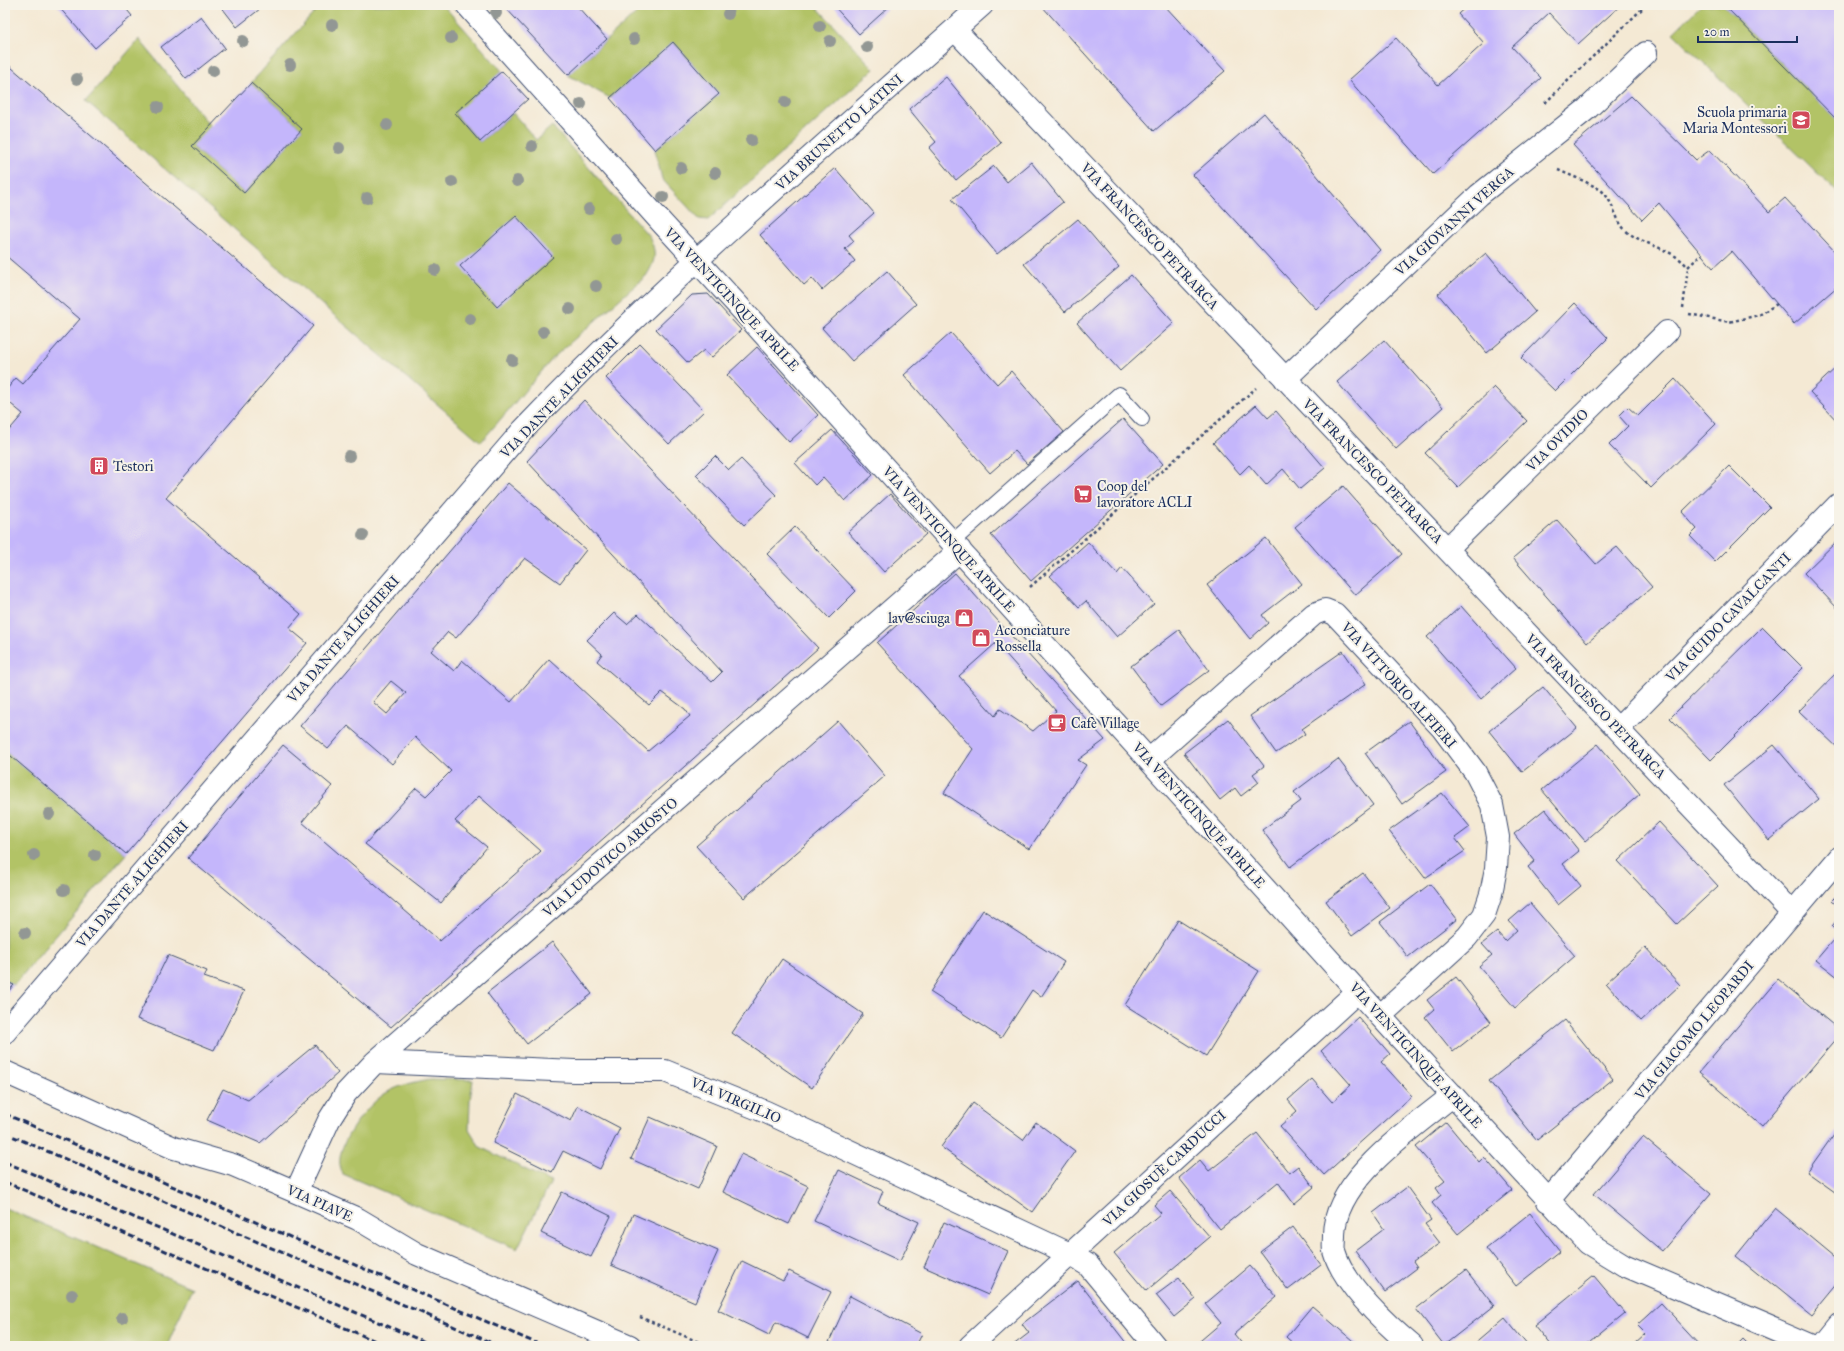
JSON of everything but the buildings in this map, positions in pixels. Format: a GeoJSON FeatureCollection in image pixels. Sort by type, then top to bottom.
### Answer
{"type":"FeatureCollection","features":[{"type":"Feature","properties":{"kind":"street","name":"VIA VENTICINQUE APRILE"},"geometry":{"type":"LineString","coordinates":[[468,5],[697,261],[1380,1016],[1588,1243],[1624,1265],[1814,1346]]}},
{"type":"Feature","properties":{"kind":"street","name":"VIA BRUNETTO LATINI"},"geometry":{"type":"LineString","coordinates":[[697,261],[982,5]]}},
{"type":"Feature","properties":{"kind":"street","name":"VIA FRANCESCO PETRARCA"},"geometry":{"type":"LineString","coordinates":[[955,30],[1792,913]]}},
{"type":"Feature","properties":{"kind":"street","name":"VIA GIOVANNI VERGA"},"geometry":{"type":"LineString","coordinates":[[1281,374],[1479,195],[1587,109],[1646,53]]}},
{"type":"Feature","properties":{"kind":"street","name":"VIA DANTE ALIGHIERI"},"geometry":{"type":"LineString","coordinates":[[5,1032],[523,430],[582,369],[697,261]]}},
{"type":"Feature","properties":{"kind":"street","name":"VIA OVIDIO"},"geometry":{"type":"LineString","coordinates":[[1447,549],[1667,332]]}},
{"type":"Feature","properties":{"kind":"street","name":"VIA GUIDO CAVALCANTI"},"geometry":{"type":"LineString","coordinates":[[1618,729],[1838,505]]}},
{"type":"Feature","properties":{"kind":"street","name":"VIA LUDOVICO ARIOSTO"},"geometry":{"type":"LineString","coordinates":[[296,1192],[329,1120],[346,1093],[374,1062],[956,546]]}},
{"type":"Feature","properties":{"kind":"street","name":"VIA VITTORIO ALFIERI"},"geometry":{"type":"LineString","coordinates":[[1149,760],[1314,614],[1325,610],[1335,614],[1442,728],[1475,772],[1492,805],[1498,837],[1496,868],[1491,894],[1484,915],[1467,937],[1380,1016]]}},
{"type":"Feature","properties":{"kind":"street","name":"VIA GIACOMO LEOPARDI"},"geometry":{"type":"LineString","coordinates":[[1548,1201],[1839,858]]}},
{"type":"Feature","properties":{"kind":"street","name":"VIA GIOSUÈ CARDUCCI"},"geometry":{"type":"LineString","coordinates":[[970,1346],[1358,991]]}},
{"type":"Feature","properties":{"kind":"street","name":"VIA VIRGILIO"},"geometry":{"type":"LineString","coordinates":[[374,1062],[574,1071],[666,1071],[766,1112],[1070,1254],[1088,1265],[1155,1346]]}},
{"type":"Feature","properties":{"kind":"street","name":"VIA PIAVE"},"geometry":{"type":"LineString","coordinates":[[5,1072],[174,1148],[233,1165],[358,1219],[417,1254],[630,1346]]}},
{"type":"Feature","properties":{"kind":"street"},"geometry":{"type":"LineString","coordinates":[[1412,1346],[1372,1310],[1345,1274],[1334,1250],[1334,1223],[1349,1190],[1373,1161],[1453,1095]]}},
{"type":"Feature","properties":{"kind":"street"},"geometry":{"type":"LineString","coordinates":[[1822,1346],[1839,1325]]}},
{"type":"Feature","properties":{"kind":"lane"},"geometry":{"type":"LineString","coordinates":[[956,546],[1119,394],[1142,419]]}},
{"type":"Feature","properties":{"kind":"path"},"geometry":{"type":"LineString","coordinates":[[1528,155],[1601,191],[1610,202],[1621,225],[1630,234],[1679,257],[1688,267]]}},
{"type":"Feature","properties":{"kind":"path"},"geometry":{"type":"LineString","coordinates":[[1702,254],[1688,267],[1682,312],[1730,322],[1759,316],[1777,304]]}},
{"type":"Feature","properties":{"kind":"path"},"geometry":{"type":"LineString","coordinates":[[1025,591],[1281,374]]}},
{"type":"Feature","properties":{"kind":"green space"},"geometry":{"type":"Polygon","coordinates":[[[321,5],[443,5],[502,71],[455,114],[480,142],[513,113],[536,140],[552,126],[649,236],[652,242],[654,256],[652,265],[646,276],[554,357],[481,442],[86,101],[139,39],[211,127],[193,147],[244,193],[302,129],[251,83],[321,5]]]}},
{"type":"Feature","properties":{"kind":"green space"},"geometry":{"type":"Polygon","coordinates":[[[645,5],[815,5],[874,69],[708,220],[699,219],[662,179],[655,150],[719,94],[674,43],[610,98],[568,75],[645,5]]]}},
{"type":"Feature","properties":{"kind":"green space"},"geometry":{"type":"Polygon","coordinates":[[[1701,5],[1724,5],[1839,122],[1839,194],[1673,33],[1701,5]]]}},
{"type":"Feature","properties":{"kind":"green space"},"geometry":{"type":"Polygon","coordinates":[[[5,751],[126,854],[14,985],[5,981],[5,751]]]}},
{"type":"Feature","properties":{"kind":"green space"},"geometry":{"type":"Polygon","coordinates":[[[430,1079],[473,1080],[470,1100],[469,1129],[480,1147],[551,1182],[517,1249],[343,1174],[340,1165],[341,1154],[345,1142],[352,1129],[369,1107],[391,1090],[407,1084],[430,1079]]]}},
{"type":"Feature","properties":{"kind":"green space"},"geometry":{"type":"Polygon","coordinates":[[[5,1208],[192,1288],[167,1346],[5,1346],[5,1208]]]}},
{"type":"Feature","properties":{"kind":"railway"},"geometry":{"type":"LineString","coordinates":[[5,1114],[543,1346]]}},
{"type":"Feature","properties":{"kind":"railway"},"geometry":{"type":"LineString","coordinates":[[5,1133],[499,1346]]}},
{"type":"Feature","properties":{"kind":"railway"},"geometry":{"type":"LineString","coordinates":[[5,1162],[434,1346]]}},
{"type":"Feature","properties":{"kind":"railway"},"geometry":{"type":"LineString","coordinates":[[5,1182],[387,1346]]}},
{"type":"Feature","properties":{"kind":"place","name":"Scuola primaria Maria Montessori"},"geometry":{"type":"Point","coordinates":[1801,120]}},
{"type":"Feature","properties":{"kind":"place","name":"Testori"},"geometry":{"type":"Point","coordinates":[99,466]}},
{"type":"Feature","properties":{"kind":"place","name":"Coop del lavoratore ACLI"},"geometry":{"type":"Point","coordinates":[1083,494]}},
{"type":"Feature","properties":{"kind":"place","name":"lav@sciuga"},"geometry":{"type":"Point","coordinates":[964,618]}},
{"type":"Feature","properties":{"kind":"place","name":"Acconciature Rossella"},"geometry":{"type":"Point","coordinates":[981,638]}},
{"type":"Feature","properties":{"kind":"place","name":"Cafè Village"},"geometry":{"type":"Point","coordinates":[1057,723]}}]}
